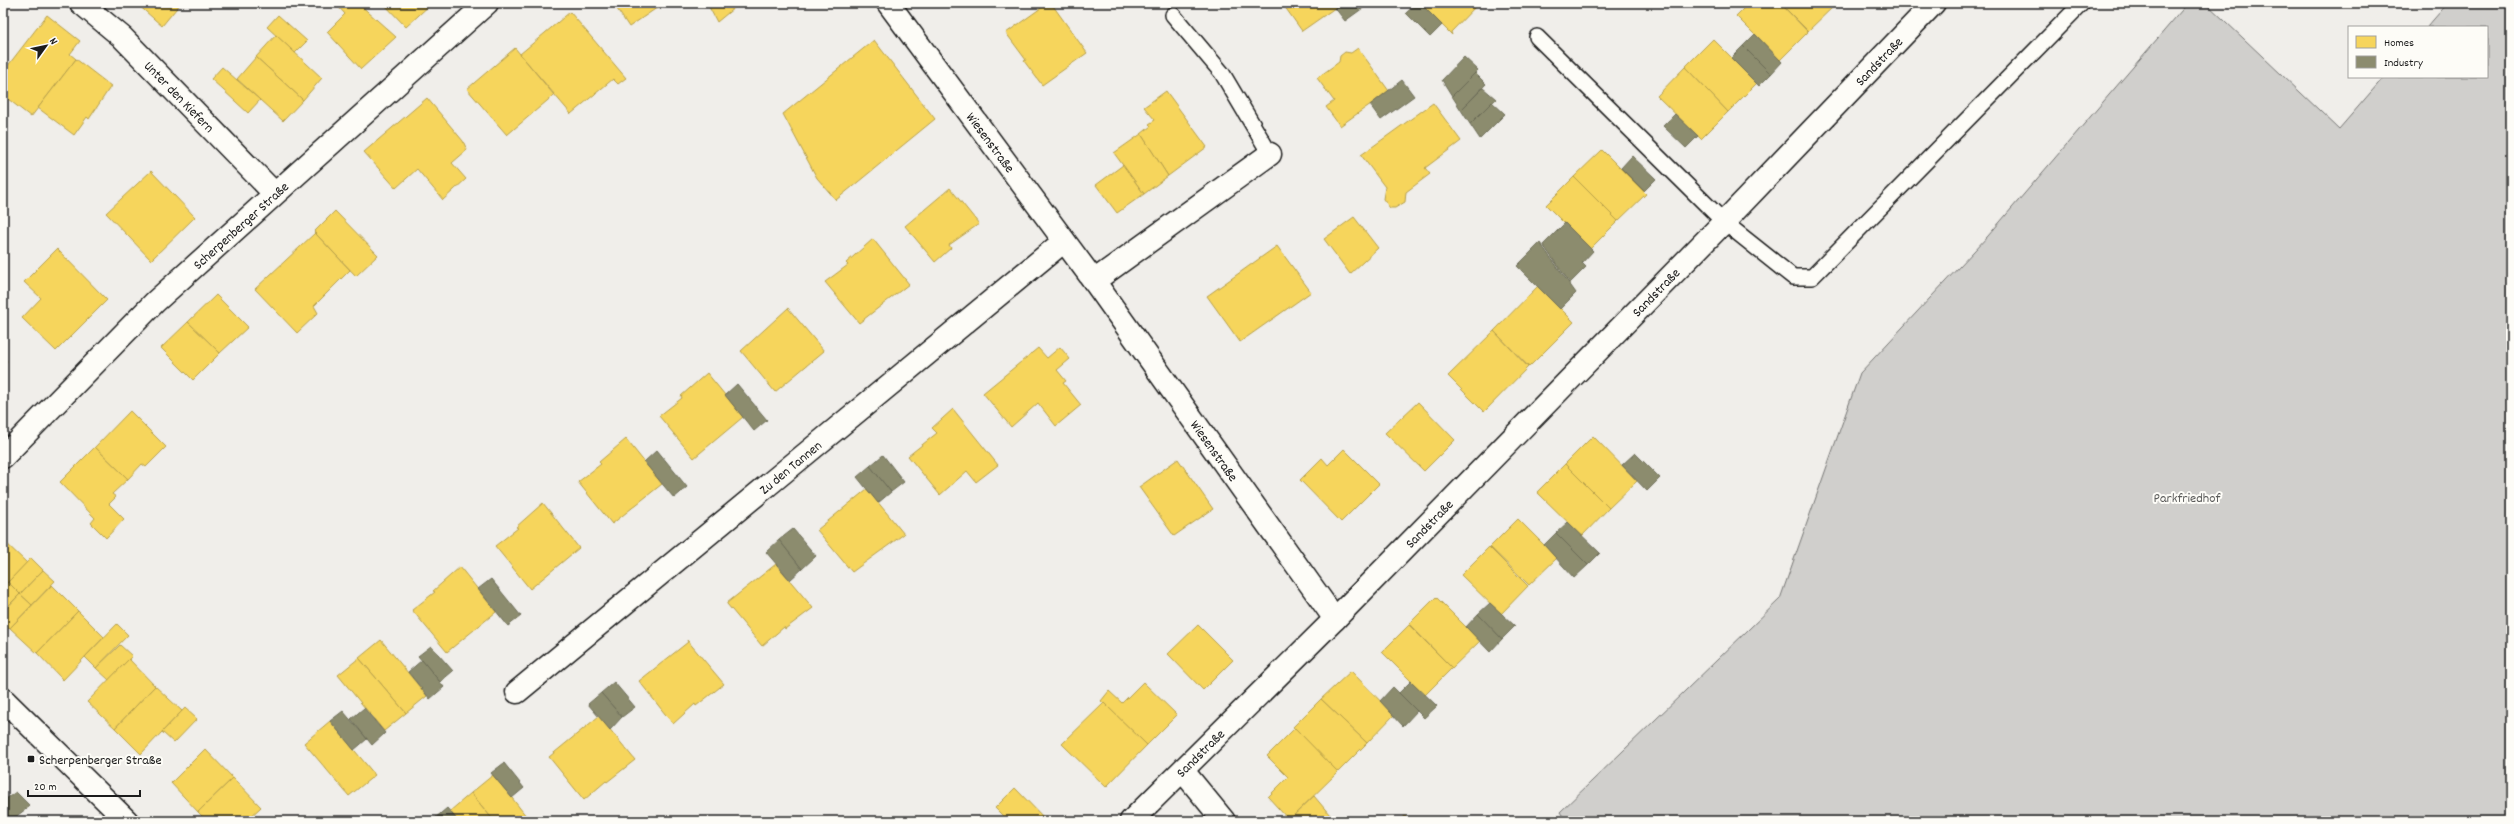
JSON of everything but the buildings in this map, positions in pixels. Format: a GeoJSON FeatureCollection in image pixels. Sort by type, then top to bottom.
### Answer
{"type":"FeatureCollection","features":[{"type":"Feature","properties":{"kind":"street","name":"Unter den Kiefern"},"geometry":{"type":"LineString","coordinates":[[81,3],[122,37],[274,193]]}},
{"type":"Feature","properties":{"kind":"street","name":"Scherpenberger Straße"},"geometry":{"type":"LineString","coordinates":[[3,457],[155,302],[274,193],[487,3]]}},
{"type":"Feature","properties":{"kind":"street","name":"Wiesenstraße"},"geometry":{"type":"LineString","coordinates":[[888,3],[1094,281],[1335,619]]}},
{"type":"Feature","properties":{"kind":"street","name":"Sandstraße"},"geometry":{"type":"LineString","coordinates":[[1131,821],[1335,619],[1724,222],[1934,3]]}},
{"type":"Feature","properties":{"kind":"street"},"geometry":{"type":"LineString","coordinates":[[1094,281],[1270,154]]}},
{"type":"Feature","properties":{"kind":"street","name":"Zu den Tannen"},"geometry":{"type":"LineString","coordinates":[[517,692],[1064,241]]}},
{"type":"Feature","properties":{"kind":"street"},"geometry":{"type":"LineString","coordinates":[[3,699],[128,821]]}},
{"type":"Feature","properties":{"kind":"street"},"geometry":{"type":"LineString","coordinates":[[1183,771],[1224,821]]}},
{"type":"Feature","properties":{"kind":"lane"},"geometry":{"type":"LineString","coordinates":[[1537,37],[1724,222],[1793,277],[1812,277],[2082,3]]}},
{"type":"Feature","properties":{"kind":"lane"},"geometry":{"type":"LineString","coordinates":[[1173,15],[1222,73],[1270,154]]}},
{"type":"Feature","properties":{"kind":"green space","name":"Parkfriedhof"},"geometry":{"type":"Polygon","coordinates":[[[2188,3],[2206,3],[2339,129],[2383,78],[2488,78],[2488,26],[2428,26],[2448,3],[2511,3],[2511,821],[1566,821],[1560,812],[1780,599],[1860,373],[1988,236],[2188,3]]]}},
{"type":"Feature","properties":{"kind":"place","name":"Scherpenberger Straße"},"geometry":{"type":"Point","coordinates":[31,759]}}]}
